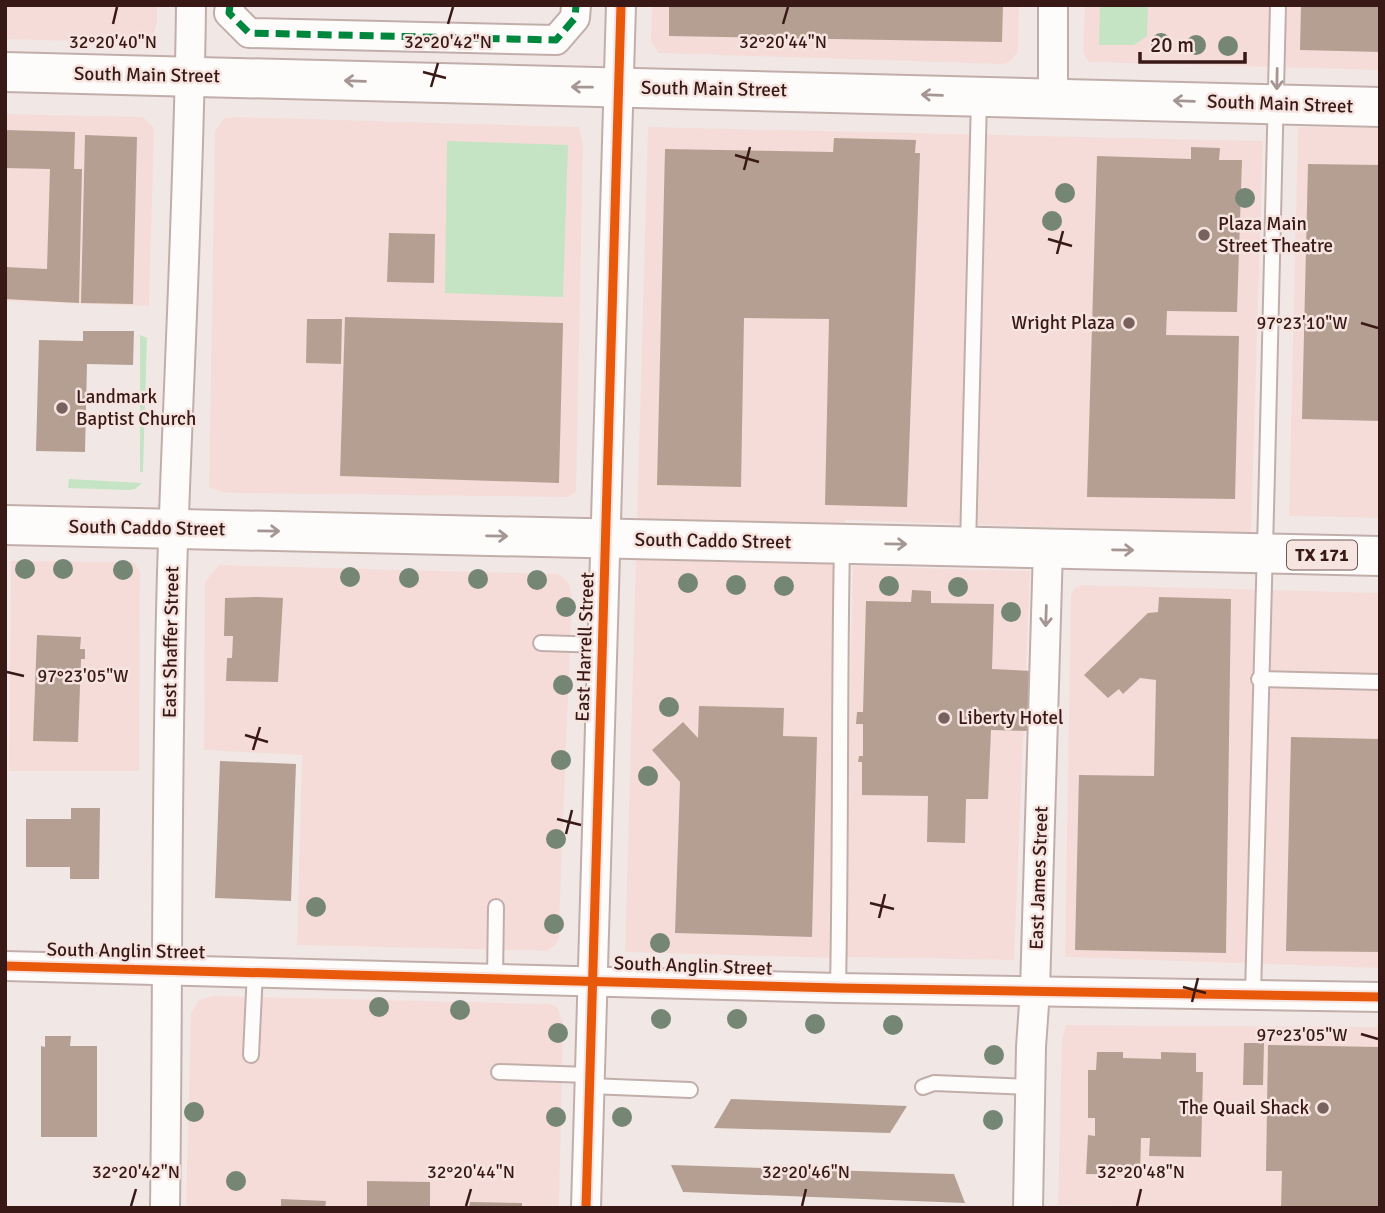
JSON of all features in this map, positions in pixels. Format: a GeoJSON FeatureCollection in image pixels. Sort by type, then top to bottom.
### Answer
{"type":"FeatureCollection","features":[{"type":"Feature","properties":{"kind":"main road","name":"South Main Street"},"geometry":{"type":"LineString","coordinates":[[5,72],[1380,107]]}},
{"type":"Feature","properties":{"kind":"main road","name":"South Caddo Street"},"geometry":{"type":"LineString","coordinates":[[5,525],[1380,556]]}},
{"type":"Feature","properties":{"kind":"street","name":"East Shaffer Street"},"geometry":{"type":"LineString","coordinates":[[165,1208],[166,970],[174,529],[191,5]]}},
{"type":"Feature","properties":{"kind":"street"},"geometry":{"type":"LineString","coordinates":[[230,5],[229,13],[249,33],[556,40],[575,18],[576,5]]}},
{"type":"Feature","properties":{"kind":"street","name":"East Harrell Street"},"geometry":{"type":"LineString","coordinates":[[586,1208],[621,5]]}},
{"type":"Feature","properties":{"kind":"street"},"geometry":{"type":"LineString","coordinates":[[1053,5],[1053,98]]}},
{"type":"Feature","properties":{"kind":"street","name":"East James Street"},"geometry":{"type":"LineString","coordinates":[[1028,1208],[1048,548]]}},
{"type":"Feature","properties":{"kind":"street","name":"South Anglin Street"},"geometry":{"type":"LineString","coordinates":[[5,966],[838,988],[1380,997]]}},
{"type":"Feature","properties":{"kind":"lane"},"geometry":{"type":"LineString","coordinates":[[1253,994],[1259,679],[1268,507],[1278,5]]}},
{"type":"Feature","properties":{"kind":"lane"},"geometry":{"type":"LineString","coordinates":[[968,546],[979,96]]}},
{"type":"Feature","properties":{"kind":"lane"},"geometry":{"type":"LineString","coordinates":[[838,988],[842,799],[838,751],[842,543]]}},
{"type":"Feature","properties":{"kind":"lane"},"geometry":{"type":"LineString","coordinates":[[541,643],[603,645]]}},
{"type":"Feature","properties":{"kind":"lane"},"geometry":{"type":"LineString","coordinates":[[1259,679],[1380,682]]}},
{"type":"Feature","properties":{"kind":"lane"},"geometry":{"type":"LineString","coordinates":[[495,979],[496,907]]}},
{"type":"Feature","properties":{"kind":"lane"},"geometry":{"type":"LineString","coordinates":[[251,1055],[255,971]]}},
{"type":"Feature","properties":{"kind":"lane"},"geometry":{"type":"LineString","coordinates":[[499,1072],[690,1090]]}},
{"type":"Feature","properties":{"kind":"lane"},"geometry":{"type":"LineString","coordinates":[[923,1087],[934,1083],[1030,1087]]}},
{"type":"Feature","properties":{"kind":"shaded area"},"geometry":{"type":"Polygon","coordinates":[[[5,5],[157,5],[157,21],[154,33],[141,43],[5,39],[5,5]]]}},
{"type":"Feature","properties":{"kind":"shaded area"},"geometry":{"type":"Polygon","coordinates":[[[652,5],[1019,5],[1018,52],[1008,63],[1001,64],[659,53],[651,42],[652,5]]]}},
{"type":"Feature","properties":{"kind":"shaded area"},"geometry":{"type":"Polygon","coordinates":[[[1085,5],[1380,5],[1380,70],[1089,62],[1083,53],[1085,5]]]}},
{"type":"Feature","properties":{"kind":"shaded area"},"geometry":{"type":"Polygon","coordinates":[[[5,114],[143,117],[154,128],[149,306],[5,301],[5,114]]]}},
{"type":"Feature","properties":{"kind":"shaded area"},"geometry":{"type":"Polygon","coordinates":[[[224,118],[579,127],[583,145],[576,492],[568,497],[225,493],[209,487],[215,131],[224,118]]]}},
{"type":"Feature","properties":{"kind":"shaded area"},"geometry":{"type":"Polygon","coordinates":[[[648,127],[1263,141],[1251,534],[845,520],[832,958],[625,952],[648,127]]]}},
{"type":"Feature","properties":{"kind":"shaded area"},"geometry":{"type":"Polygon","coordinates":[[[1298,127],[1380,128],[1380,518],[1289,516],[1298,127]]]}},
{"type":"Feature","properties":{"kind":"shaded area"},"geometry":{"type":"Polygon","coordinates":[[[11,561],[133,562],[140,571],[139,771],[9,771],[11,561]]]}},
{"type":"Feature","properties":{"kind":"shaded area"},"geometry":{"type":"Polygon","coordinates":[[[219,565],[558,574],[568,582],[572,595],[559,939],[554,946],[547,951],[297,945],[302,755],[204,750],[205,582],[219,565]]]}},
{"type":"Feature","properties":{"kind":"shaded area"},"geometry":{"type":"Polygon","coordinates":[[[853,566],[1030,571],[1014,960],[843,957],[853,566]]]}},
{"type":"Feature","properties":{"kind":"shaded area"},"geometry":{"type":"Polygon","coordinates":[[[1083,585],[1380,593],[1380,968],[1065,957],[1071,595],[1075,588],[1083,585]]]}},
{"type":"Feature","properties":{"kind":"shaded area"},"geometry":{"type":"Polygon","coordinates":[[[214,996],[549,1004],[557,1007],[563,1023],[559,1208],[186,1208],[191,1013],[199,1000],[214,996]]]}},
{"type":"Feature","properties":{"kind":"shaded area"},"geometry":{"type":"Polygon","coordinates":[[[1066,1025],[1380,1027],[1380,1208],[1058,1205],[1062,1038],[1066,1025]]]}},
{"type":"Feature","properties":{"kind":"green space"},"geometry":{"type":"Polygon","coordinates":[[[1100,5],[1148,5],[1147,36],[1134,45],[1099,45],[1100,5]]]}},
{"type":"Feature","properties":{"kind":"green space"},"geometry":{"type":"Polygon","coordinates":[[[447,141],[568,145],[563,297],[445,293],[447,141]]]}},
{"type":"Feature","properties":{"kind":"green space"},"geometry":{"type":"Polygon","coordinates":[[[140,335],[147,338],[143,472],[140,472],[140,335]]]}},
{"type":"Feature","properties":{"kind":"green space"},"geometry":{"type":"Polygon","coordinates":[[[69,479],[142,483],[135,489],[128,490],[68,488],[69,479]]]}},
{"type":"Feature","properties":{"kind":"building"},"geometry":{"type":"Polygon","coordinates":[[[669,5],[1003,5],[1002,42],[669,36],[669,5]]]}},
{"type":"Feature","properties":{"kind":"building"},"geometry":{"type":"Polygon","coordinates":[[[1301,5],[1380,5],[1380,52],[1300,50],[1301,5]]]}},
{"type":"Feature","properties":{"kind":"building"},"geometry":{"type":"Polygon","coordinates":[[[5,130],[75,132],[74,169],[82,169],[79,303],[5,299],[5,267],[47,269],[50,169],[5,168],[5,130]]]}},
{"type":"Feature","properties":{"kind":"building"},"geometry":{"type":"Polygon","coordinates":[[[85,135],[137,137],[133,304],[81,303],[85,135]]]}},
{"type":"Feature","properties":{"kind":"building"},"geometry":{"type":"Polygon","coordinates":[[[834,138],[916,140],[915,153],[920,153],[907,507],[825,505],[829,319],[744,318],[741,487],[657,485],[665,149],[833,152],[834,138]]]}},
{"type":"Feature","properties":{"kind":"building","name":"Wright Plaza"},"geometry":{"type":"Polygon","coordinates":[[[1191,147],[1220,148],[1219,160],[1242,160],[1237,312],[1167,311],[1166,335],[1239,336],[1235,499],[1087,497],[1097,156],[1191,159],[1191,147]]]}},
{"type":"Feature","properties":{"kind":"building"},"geometry":{"type":"Polygon","coordinates":[[[1308,164],[1380,165],[1380,421],[1302,419],[1308,164]]]}},
{"type":"Feature","properties":{"kind":"building"},"geometry":{"type":"Polygon","coordinates":[[[389,233],[435,234],[434,283],[387,282],[389,233]]]}},
{"type":"Feature","properties":{"kind":"building"},"geometry":{"type":"Polygon","coordinates":[[[345,317],[563,323],[559,483],[340,476],[345,317]]]}},
{"type":"Feature","properties":{"kind":"building"},"geometry":{"type":"Polygon","coordinates":[[[307,319],[342,319],[341,364],[306,363],[307,319]]]}},
{"type":"Feature","properties":{"kind":"building","name":"Landmark Baptist Church"},"geometry":{"type":"Polygon","coordinates":[[[83,331],[134,331],[133,365],[87,364],[85,452],[36,451],[39,340],[83,341],[83,331]]]}},
{"type":"Feature","properties":{"kind":"building","name":"Liberty Hotel"},"geometry":{"type":"Polygon","coordinates":[[[912,590],[931,591],[931,603],[994,604],[992,669],[1032,671],[1031,731],[991,730],[988,799],[966,799],[965,843],[927,842],[928,796],[862,795],[862,762],[858,762],[859,756],[863,756],[863,724],[856,724],[857,712],[863,712],[866,601],[911,602],[912,590]]]}},
{"type":"Feature","properties":{"kind":"building"},"geometry":{"type":"Polygon","coordinates":[[[1159,597],[1231,599],[1226,953],[1075,950],[1079,775],[1154,776],[1156,680],[1140,678],[1123,694],[1119,689],[1108,698],[1084,675],[1148,613],[1158,612],[1159,597]]]}},
{"type":"Feature","properties":{"kind":"building"},"geometry":{"type":"Polygon","coordinates":[[[225,598],[283,598],[278,682],[226,681],[227,658],[232,658],[233,636],[224,636],[225,598]]]}},
{"type":"Feature","properties":{"kind":"building"},"geometry":{"type":"Polygon","coordinates":[[[37,635],[81,637],[80,649],[85,649],[85,659],[81,659],[78,742],[33,741],[37,635]]]}},
{"type":"Feature","properties":{"kind":"building"},"geometry":{"type":"Polygon","coordinates":[[[699,706],[784,708],[783,736],[817,737],[812,937],[675,933],[680,782],[652,750],[683,722],[698,738],[699,706]]]}},
{"type":"Feature","properties":{"kind":"building"},"geometry":{"type":"Polygon","coordinates":[[[1291,737],[1380,739],[1380,952],[1286,951],[1291,737]]]}},
{"type":"Feature","properties":{"kind":"building"},"geometry":{"type":"Polygon","coordinates":[[[220,761],[296,764],[291,901],[215,898],[220,761]]]}},
{"type":"Feature","properties":{"kind":"building"},"geometry":{"type":"Polygon","coordinates":[[[71,808],[100,808],[99,879],[70,879],[70,867],[26,867],[26,819],[71,819],[71,808]]]}},
{"type":"Feature","properties":{"kind":"building"},"geometry":{"type":"Polygon","coordinates":[[[45,1036],[71,1036],[70,1046],[97,1046],[97,1137],[41,1137],[41,1046],[45,1047],[45,1036]]]}},
{"type":"Feature","properties":{"kind":"building"},"geometry":{"type":"Polygon","coordinates":[[[1244,1043],[1264,1043],[1263,1085],[1243,1085],[1244,1043]]]}},
{"type":"Feature","properties":{"kind":"building"},"geometry":{"type":"Polygon","coordinates":[[[1268,1045],[1380,1047],[1380,1208],[1281,1208],[1282,1171],[1266,1171],[1268,1045]]]}},
{"type":"Feature","properties":{"kind":"building"},"geometry":{"type":"Polygon","coordinates":[[[1097,1052],[1123,1052],[1123,1058],[1161,1059],[1161,1052],[1196,1053],[1196,1072],[1203,1072],[1201,1157],[1149,1156],[1150,1138],[1141,1138],[1140,1175],[1086,1174],[1088,1135],[1095,1136],[1095,1118],[1088,1118],[1088,1070],[1096,1070],[1097,1052]]]}},
{"type":"Feature","properties":{"kind":"building"},"geometry":{"type":"Polygon","coordinates":[[[731,1099],[907,1106],[890,1133],[714,1128],[731,1099]]]}},
{"type":"Feature","properties":{"kind":"building"},"geometry":{"type":"Polygon","coordinates":[[[671,1165],[954,1174],[965,1203],[683,1192],[671,1165]]]}},
{"type":"Feature","properties":{"kind":"building"},"geometry":{"type":"Polygon","coordinates":[[[367,1181],[430,1182],[430,1208],[367,1208],[367,1181]]]}},
{"type":"Feature","properties":{"kind":"building"},"geometry":{"type":"Polygon","coordinates":[[[281,1199],[326,1201],[325,1208],[281,1208],[281,1199]]]}},
{"type":"Feature","properties":{"kind":"building"},"geometry":{"type":"Polygon","coordinates":[[[470,1202],[522,1203],[522,1208],[469,1208],[470,1202]]]}},
{"type":"Feature","properties":{"kind":"marked path"},"geometry":{"type":"LineString","coordinates":[[230,5],[229,13],[249,33],[556,40],[575,18],[576,5]]}},
{"type":"Feature","properties":{"kind":"cycle path"},"geometry":{"type":"LineString","coordinates":[[586,1208],[621,5]]}},
{"type":"Feature","properties":{"kind":"cycle path"},"geometry":{"type":"LineString","coordinates":[[5,966],[838,988],[1380,997]]}},
{"type":"Feature","properties":{"kind":"place","name":"Plaza Main Street Theatre"},"geometry":{"type":"Point","coordinates":[1204,235]}},
{"type":"Feature","properties":{"kind":"place","name":"Wright Plaza"},"geometry":{"type":"Point","coordinates":[1129,323]}},
{"type":"Feature","properties":{"kind":"place","name":"Landmark Baptist Church"},"geometry":{"type":"Point","coordinates":[62,408]}},
{"type":"Feature","properties":{"kind":"place","name":"Liberty Hotel"},"geometry":{"type":"Point","coordinates":[944,718]}},
{"type":"Feature","properties":{"kind":"place","name":"The Quail Shack"},"geometry":{"type":"Point","coordinates":[1323,1108]}}]}
